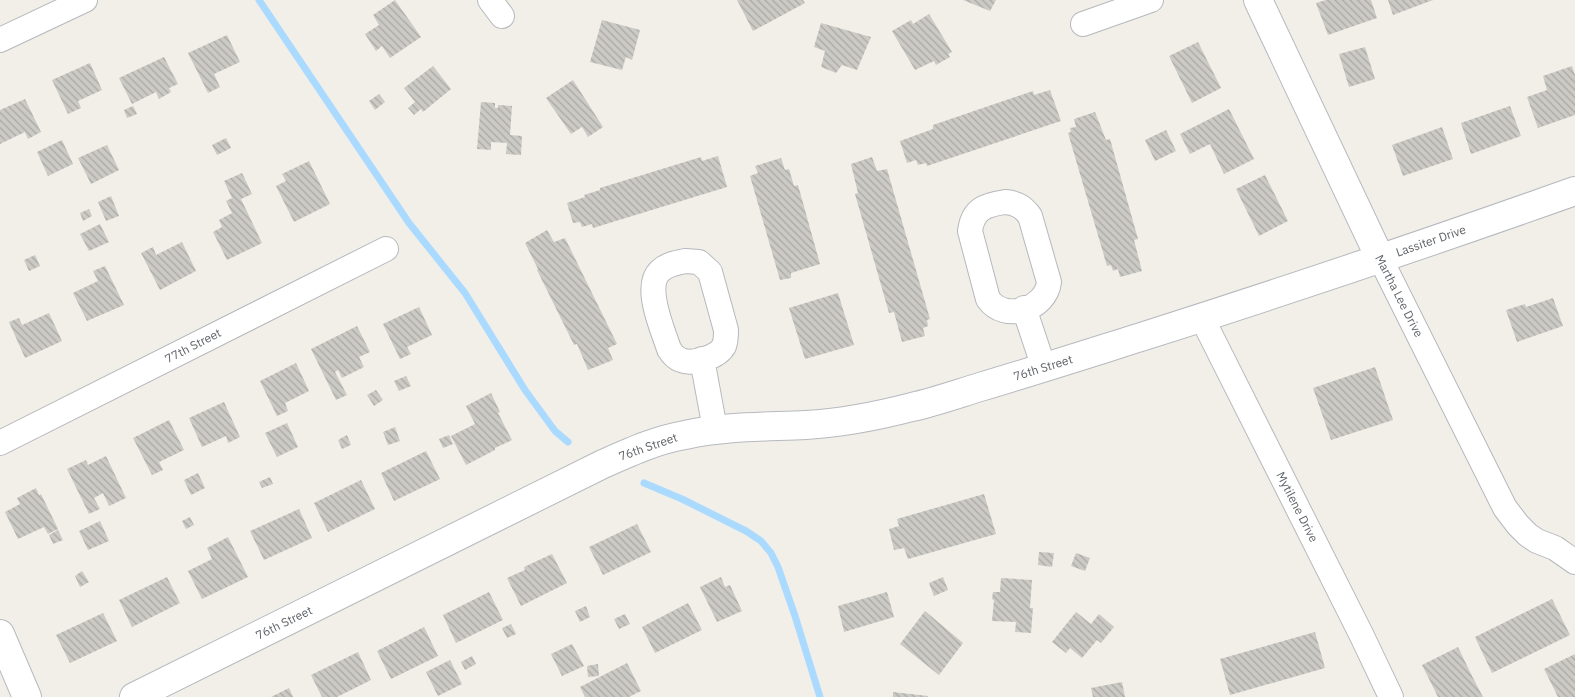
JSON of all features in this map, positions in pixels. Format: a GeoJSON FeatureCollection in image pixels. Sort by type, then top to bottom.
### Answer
{"type":"FeatureCollection","features":[{"type":"Feature","properties":{"kind":"street"},"geometry":{"type":"LineString","coordinates":[[0,40],[84,0]]}},
{"type":"Feature","properties":{"kind":"street"},"geometry":{"type":"LineString","coordinates":[[1083,24],[1151,0]]}},
{"type":"Feature","properties":{"kind":"street","name":"Martha Lee Drive"},"geometry":{"type":"LineString","coordinates":[[1258,0],[1380,258],[1505,508],[1528,535],[1555,548],[1575,562]]}},
{"type":"Feature","properties":{"kind":"street","name":"Lassiter Drive"},"geometry":{"type":"LineString","coordinates":[[1202,318],[1575,191]]}},
{"type":"Feature","properties":{"kind":"street"},"geometry":{"type":"LineString","coordinates":[[1005,202],[1016,203],[1024,208],[1030,216],[1049,282],[1048,290],[1043,298],[1036,304],[1024,308],[1008,312],[999,310],[988,299],[970,231],[971,221],[977,212],[984,207],[1005,202]]}},
{"type":"Feature","properties":{"kind":"street","name":"77th Street"},"geometry":{"type":"LineString","coordinates":[[0,443],[386,249]]}},
{"type":"Feature","properties":{"kind":"street"},"geometry":{"type":"LineString","coordinates":[[1024,308],[1044,368]]}},
{"type":"Feature","properties":{"kind":"street","name":"76th Street"},"geometry":{"type":"LineString","coordinates":[[134,697],[629,452],[683,435],[714,429],[740,426],[807,425],[880,415],[1044,368],[1202,318]]}},
{"type":"Feature","properties":{"kind":"street","name":"Mytilene Drive"},"geometry":{"type":"LineString","coordinates":[[1202,318],[1391,697]]}},
{"type":"Feature","properties":{"kind":"street"},"geometry":{"type":"LineString","coordinates":[[702,359],[714,429]]}},
{"type":"Feature","properties":{"kind":"street"},"geometry":{"type":"LineString","coordinates":[[0,634],[26,697]]}},
{"type":"Feature","properties":{"kind":"building"},"geometry":{"type":"Polygon","coordinates":[[[395,0],[421,37],[390,58],[382,46],[376,51],[365,34],[379,25],[373,15],[395,0]]]}},
{"type":"Feature","properties":{"kind":"building"},"geometry":{"type":"Polygon","coordinates":[[[737,0],[803,0],[805,3],[753,31],[737,0]]]}},
{"type":"Feature","properties":{"kind":"building"},"geometry":{"type":"Polygon","coordinates":[[[963,0],[996,0],[990,11],[963,0]]]}},
{"type":"Feature","properties":{"kind":"building"},"geometry":{"type":"Polygon","coordinates":[[[1326,0],[1371,0],[1377,18],[1328,35],[1316,3],[1326,0]]]}},
{"type":"Feature","properties":{"kind":"building"},"geometry":{"type":"Polygon","coordinates":[[[1388,0],[1433,0],[1393,15],[1388,0]]]}},
{"type":"Feature","properties":{"kind":"building"},"geometry":{"type":"Polygon","coordinates":[[[929,14],[952,52],[948,54],[950,57],[936,65],[934,61],[915,70],[892,31],[911,20],[913,24],[929,14]]]}},
{"type":"Feature","properties":{"kind":"building"},"geometry":{"type":"Polygon","coordinates":[[[602,20],[640,30],[632,60],[626,57],[622,70],[590,62],[602,20]]]}},
{"type":"Feature","properties":{"kind":"building"},"geometry":{"type":"Polygon","coordinates":[[[821,23],[871,37],[857,70],[842,65],[836,73],[821,67],[825,51],[814,47],[821,23]]]}},
{"type":"Feature","properties":{"kind":"building"},"geometry":{"type":"Polygon","coordinates":[[[227,35],[240,62],[214,74],[220,87],[208,93],[188,53],[227,35]]]}},
{"type":"Feature","properties":{"kind":"building"},"geometry":{"type":"Polygon","coordinates":[[[1198,42],[1221,88],[1192,103],[1169,56],[1198,42]]]}},
{"type":"Feature","properties":{"kind":"building"},"geometry":{"type":"Polygon","coordinates":[[[1365,47],[1375,79],[1349,87],[1339,54],[1365,47]]]}},
{"type":"Feature","properties":{"kind":"building"},"geometry":{"type":"Polygon","coordinates":[[[164,57],[178,84],[169,88],[171,92],[159,99],[156,92],[132,104],[119,78],[164,57]]]}},
{"type":"Feature","properties":{"kind":"building"},"geometry":{"type":"Polygon","coordinates":[[[90,63],[102,90],[78,101],[81,108],[68,114],[52,80],[90,63]]]}},
{"type":"Feature","properties":{"kind":"building"},"geometry":{"type":"Polygon","coordinates":[[[433,66],[451,89],[423,112],[421,109],[414,115],[408,108],[415,102],[404,88],[433,66]]]}},
{"type":"Feature","properties":{"kind":"building"},"geometry":{"type":"Polygon","coordinates":[[[1572,66],[1575,75],[1575,115],[1538,128],[1527,97],[1547,90],[1543,76],[1572,66]]]}},
{"type":"Feature","properties":{"kind":"building"},"geometry":{"type":"Polygon","coordinates":[[[573,80],[603,127],[588,137],[582,127],[571,134],[546,98],[573,80]]]}},
{"type":"Feature","properties":{"kind":"building"},"geometry":{"type":"Polygon","coordinates":[[[1050,90],[1061,121],[927,166],[926,163],[918,165],[916,160],[907,163],[900,141],[933,129],[933,125],[1033,91],[1034,95],[1050,90]]]}},
{"type":"Feature","properties":{"kind":"building"},"geometry":{"type":"Polygon","coordinates":[[[379,94],[385,102],[375,110],[369,101],[379,94]]]}},
{"type":"Feature","properties":{"kind":"building"},"geometry":{"type":"Polygon","coordinates":[[[25,99],[41,132],[28,139],[25,132],[0,144],[0,110],[25,99]]]}},
{"type":"Feature","properties":{"kind":"building"},"geometry":{"type":"Polygon","coordinates":[[[481,102],[495,103],[495,108],[498,108],[498,105],[512,106],[510,135],[522,136],[521,155],[506,154],[507,143],[491,142],[491,150],[477,149],[481,102]]]}},
{"type":"Feature","properties":{"kind":"building"},"geometry":{"type":"Polygon","coordinates":[[[133,106],[137,114],[127,118],[124,110],[133,106]]]}},
{"type":"Feature","properties":{"kind":"building"},"geometry":{"type":"Polygon","coordinates":[[[1510,106],[1521,136],[1471,154],[1461,123],[1510,106]]]}},
{"type":"Feature","properties":{"kind":"building"},"geometry":{"type":"Polygon","coordinates":[[[1229,109],[1254,159],[1224,174],[1210,144],[1190,154],[1180,134],[1229,109]]]}},
{"type":"Feature","properties":{"kind":"building"},"geometry":{"type":"Polygon","coordinates":[[[1095,112],[1106,140],[1110,139],[1138,239],[1134,240],[1142,271],[1120,277],[1118,269],[1113,271],[1111,265],[1107,266],[1068,133],[1071,132],[1070,128],[1076,127],[1074,119],[1095,112]]]}},
{"type":"Feature","properties":{"kind":"building"},"geometry":{"type":"Polygon","coordinates":[[[1442,127],[1453,159],[1403,176],[1392,145],[1442,127]]]}},
{"type":"Feature","properties":{"kind":"building"},"geometry":{"type":"Polygon","coordinates":[[[1166,130],[1176,151],[1155,161],[1145,140],[1166,130]]]}},
{"type":"Feature","properties":{"kind":"building"},"geometry":{"type":"Polygon","coordinates":[[[226,138],[231,148],[217,155],[212,145],[226,138]]]}},
{"type":"Feature","properties":{"kind":"building"},"geometry":{"type":"Polygon","coordinates":[[[62,140],[73,164],[48,176],[37,152],[62,140]]]}},
{"type":"Feature","properties":{"kind":"building"},"geometry":{"type":"Polygon","coordinates":[[[107,145],[119,170],[91,184],[78,158],[107,145]]]}},
{"type":"Feature","properties":{"kind":"building"},"geometry":{"type":"Polygon","coordinates":[[[718,156],[727,187],[593,228],[592,224],[582,227],[580,222],[573,223],[567,203],[585,197],[584,195],[600,190],[600,188],[701,157],[702,161],[718,156]]]}},
{"type":"Feature","properties":{"kind":"building"},"geometry":{"type":"Polygon","coordinates":[[[872,157],[877,171],[887,169],[930,319],[927,320],[928,326],[923,328],[925,336],[902,342],[894,312],[889,313],[855,194],[858,193],[851,164],[872,157]]]}},
{"type":"Feature","properties":{"kind":"building"},"geometry":{"type":"Polygon","coordinates":[[[781,158],[785,170],[789,169],[794,186],[798,185],[820,264],[791,273],[791,278],[780,280],[750,176],[758,173],[755,166],[781,158]]]}},
{"type":"Feature","properties":{"kind":"building"},"geometry":{"type":"Polygon","coordinates":[[[309,161],[330,204],[294,222],[276,186],[286,181],[282,174],[309,161]]]}},
{"type":"Feature","properties":{"kind":"building"},"geometry":{"type":"Polygon","coordinates":[[[242,173],[252,194],[241,199],[262,243],[227,260],[213,232],[222,227],[219,220],[232,213],[226,201],[232,198],[224,181],[242,173]]]}},
{"type":"Feature","properties":{"kind":"building"},"geometry":{"type":"Polygon","coordinates":[[[1265,175],[1288,221],[1259,236],[1236,189],[1265,175]]]}},
{"type":"Feature","properties":{"kind":"building"},"geometry":{"type":"Polygon","coordinates":[[[111,196],[119,216],[106,221],[98,202],[111,196]]]}},
{"type":"Feature","properties":{"kind":"building"},"geometry":{"type":"Polygon","coordinates":[[[89,209],[92,216],[83,221],[80,213],[89,209]]]}},
{"type":"Feature","properties":{"kind":"building"},"geometry":{"type":"Polygon","coordinates":[[[100,224],[109,242],[89,251],[80,234],[100,224]]]}},
{"type":"Feature","properties":{"kind":"building"},"geometry":{"type":"Polygon","coordinates":[[[547,230],[554,242],[565,238],[617,344],[608,348],[613,360],[588,370],[577,344],[574,345],[525,243],[547,230]]]}},
{"type":"Feature","properties":{"kind":"building"},"geometry":{"type":"Polygon","coordinates":[[[182,242],[196,271],[160,290],[141,253],[153,247],[156,255],[182,242]]]}},
{"type":"Feature","properties":{"kind":"building"},"geometry":{"type":"Polygon","coordinates":[[[35,255],[40,266],[29,271],[24,260],[35,255]]]}},
{"type":"Feature","properties":{"kind":"building"},"geometry":{"type":"Polygon","coordinates":[[[105,266],[124,305],[87,321],[73,293],[98,281],[93,271],[105,266]]]}},
{"type":"Feature","properties":{"kind":"building"},"geometry":{"type":"Polygon","coordinates":[[[838,293],[854,345],[805,359],[789,308],[838,293]]]}},
{"type":"Feature","properties":{"kind":"building"},"geometry":{"type":"Polygon","coordinates":[[[1553,298],[1563,326],[1517,342],[1506,310],[1525,304],[1526,307],[1553,298]]]}},
{"type":"Feature","properties":{"kind":"building"},"geometry":{"type":"Polygon","coordinates":[[[419,307],[432,335],[407,347],[411,354],[400,359],[383,324],[419,307]]]}},
{"type":"Feature","properties":{"kind":"building"},"geometry":{"type":"Polygon","coordinates":[[[49,313],[62,341],[25,358],[9,322],[19,318],[22,325],[49,313]]]}},
{"type":"Feature","properties":{"kind":"building"},"geometry":{"type":"Polygon","coordinates":[[[357,326],[370,352],[359,357],[364,367],[342,378],[338,370],[335,372],[347,395],[336,400],[311,349],[357,326]]]}},
{"type":"Feature","properties":{"kind":"building"},"geometry":{"type":"Polygon","coordinates":[[[296,363],[309,391],[285,403],[288,411],[277,416],[260,381],[296,363]]]}},
{"type":"Feature","properties":{"kind":"building"},"geometry":{"type":"Polygon","coordinates":[[[1375,367],[1393,420],[1331,440],[1313,388],[1375,367]]]}},
{"type":"Feature","properties":{"kind":"building"},"geometry":{"type":"Polygon","coordinates":[[[406,376],[411,386],[399,391],[394,381],[406,376]]]}},
{"type":"Feature","properties":{"kind":"building"},"geometry":{"type":"Polygon","coordinates":[[[376,390],[383,400],[374,406],[367,395],[376,390]]]}},
{"type":"Feature","properties":{"kind":"building"},"geometry":{"type":"Polygon","coordinates":[[[491,393],[500,412],[498,413],[512,440],[466,465],[451,436],[475,424],[466,406],[491,393]]]}},
{"type":"Feature","properties":{"kind":"building"},"geometry":{"type":"Polygon","coordinates":[[[224,402],[240,437],[228,443],[226,436],[202,447],[189,418],[224,402]]]}},
{"type":"Feature","properties":{"kind":"building"},"geometry":{"type":"Polygon","coordinates":[[[169,420],[184,450],[159,462],[163,470],[152,475],[133,438],[169,420]]]}},
{"type":"Feature","properties":{"kind":"building"},"geometry":{"type":"Polygon","coordinates":[[[287,423],[298,447],[277,457],[265,433],[287,423]]]}},
{"type":"Feature","properties":{"kind":"building"},"geometry":{"type":"Polygon","coordinates":[[[395,427],[400,441],[388,445],[383,432],[395,427]]]}},
{"type":"Feature","properties":{"kind":"building"},"geometry":{"type":"Polygon","coordinates":[[[347,435],[351,445],[342,449],[338,440],[347,435]]]}},
{"type":"Feature","properties":{"kind":"building"},"geometry":{"type":"Polygon","coordinates":[[[449,435],[453,444],[443,448],[439,439],[449,435]]]}},
{"type":"Feature","properties":{"kind":"building"},"geometry":{"type":"Polygon","coordinates":[[[426,451],[440,479],[394,501],[381,473],[426,451]]]}},
{"type":"Feature","properties":{"kind":"building"},"geometry":{"type":"Polygon","coordinates":[[[106,456],[126,498],[109,506],[103,493],[94,498],[100,509],[89,514],[67,469],[86,460],[88,465],[106,456]]]}},
{"type":"Feature","properties":{"kind":"building"},"geometry":{"type":"Polygon","coordinates":[[[198,473],[205,488],[191,495],[184,480],[198,473]]]}},
{"type":"Feature","properties":{"kind":"building"},"geometry":{"type":"Polygon","coordinates":[[[270,477],[273,484],[262,488],[259,482],[270,477]]]}},
{"type":"Feature","properties":{"kind":"building"},"geometry":{"type":"Polygon","coordinates":[[[361,480],[375,509],[328,532],[314,503],[361,480]]]}},
{"type":"Feature","properties":{"kind":"building"},"geometry":{"type":"Polygon","coordinates":[[[36,488],[39,495],[41,494],[58,529],[48,534],[44,527],[18,539],[5,512],[20,504],[17,498],[36,488]]]}},
{"type":"Feature","properties":{"kind":"building"},"geometry":{"type":"Polygon","coordinates":[[[984,494],[996,534],[908,559],[904,548],[894,550],[889,529],[899,526],[897,519],[984,494]]]}},
{"type":"Feature","properties":{"kind":"building"},"geometry":{"type":"Polygon","coordinates":[[[299,509],[312,538],[264,560],[250,531],[299,509]]]}},
{"type":"Feature","properties":{"kind":"building"},"geometry":{"type":"Polygon","coordinates":[[[190,517],[194,525],[186,529],[182,521],[190,517]]]}},
{"type":"Feature","properties":{"kind":"building"},"geometry":{"type":"Polygon","coordinates":[[[100,521],[109,541],[88,550],[79,531],[100,521]]]}},
{"type":"Feature","properties":{"kind":"building"},"geometry":{"type":"Polygon","coordinates":[[[637,524],[651,552],[603,575],[589,547],[637,524]]]}},
{"type":"Feature","properties":{"kind":"building"},"geometry":{"type":"Polygon","coordinates":[[[58,530],[63,540],[53,544],[49,535],[58,530]]]}},
{"type":"Feature","properties":{"kind":"building"},"geometry":{"type":"Polygon","coordinates":[[[228,537],[248,577],[202,599],[188,571],[212,559],[207,548],[228,537]]]}},
{"type":"Feature","properties":{"kind":"building"},"geometry":{"type":"Polygon","coordinates":[[[1039,552],[1054,553],[1052,567],[1038,565],[1039,552]]]}},
{"type":"Feature","properties":{"kind":"building"},"geometry":{"type":"Polygon","coordinates":[[[1076,553],[1090,558],[1085,571],[1071,566],[1076,553]]]}},
{"type":"Feature","properties":{"kind":"building"},"geometry":{"type":"Polygon","coordinates":[[[552,554],[567,583],[521,606],[507,578],[525,570],[524,567],[552,554]]]}},
{"type":"Feature","properties":{"kind":"building"},"geometry":{"type":"Polygon","coordinates":[[[82,571],[89,582],[80,587],[75,576],[82,571]]]}},
{"type":"Feature","properties":{"kind":"building"},"geometry":{"type":"Polygon","coordinates":[[[167,577],[180,603],[132,627],[119,600],[167,577]]]}},
{"type":"Feature","properties":{"kind":"building"},"geometry":{"type":"Polygon","coordinates":[[[721,577],[725,587],[730,585],[742,611],[717,622],[700,587],[721,577]]]}},
{"type":"Feature","properties":{"kind":"building"},"geometry":{"type":"Polygon","coordinates":[[[943,577],[948,590],[934,596],[929,583],[943,577]]]}},
{"type":"Feature","properties":{"kind":"building"},"geometry":{"type":"Polygon","coordinates":[[[1001,578],[1032,580],[1030,608],[1033,608],[1031,633],[1015,632],[1016,622],[992,621],[993,592],[1000,592],[1001,578]]]}},
{"type":"Feature","properties":{"kind":"building"},"geometry":{"type":"Polygon","coordinates":[[[489,592],[503,620],[456,643],[443,615],[489,592]]]}},
{"type":"Feature","properties":{"kind":"building"},"geometry":{"type":"Polygon","coordinates":[[[887,592],[894,617],[844,632],[838,606],[887,592]]]}},
{"type":"Feature","properties":{"kind":"building"},"geometry":{"type":"Polygon","coordinates":[[[1552,599],[1570,635],[1492,673],[1475,637],[1552,599]]]}},
{"type":"Feature","properties":{"kind":"building"},"geometry":{"type":"Polygon","coordinates":[[[688,603],[702,630],[655,653],[642,627],[688,603]]]}},
{"type":"Feature","properties":{"kind":"building"},"geometry":{"type":"Polygon","coordinates":[[[586,606],[590,617],[580,622],[575,611],[586,606]]]}},
{"type":"Feature","properties":{"kind":"building"},"geometry":{"type":"Polygon","coordinates":[[[925,611],[963,643],[939,675],[900,644],[925,611]]]}},
{"type":"Feature","properties":{"kind":"building"},"geometry":{"type":"Polygon","coordinates":[[[1076,612],[1091,624],[1099,614],[1114,627],[1101,643],[1097,640],[1082,658],[1070,648],[1066,653],[1052,642],[1076,612]]]}},
{"type":"Feature","properties":{"kind":"building"},"geometry":{"type":"Polygon","coordinates":[[[103,613],[117,641],[70,663],[56,635],[103,613]]]}},
{"type":"Feature","properties":{"kind":"building"},"geometry":{"type":"Polygon","coordinates":[[[625,614],[630,624],[619,629],[614,619],[625,614]]]}},
{"type":"Feature","properties":{"kind":"building"},"geometry":{"type":"Polygon","coordinates":[[[511,624],[516,634],[507,638],[502,628],[511,624]]]}},
{"type":"Feature","properties":{"kind":"building"},"geometry":{"type":"Polygon","coordinates":[[[424,627],[438,656],[391,679],[377,651],[424,627]]]}},
{"type":"Feature","properties":{"kind":"building"},"geometry":{"type":"Polygon","coordinates":[[[1315,632],[1325,668],[1230,695],[1220,659],[1315,632]]]}},
{"type":"Feature","properties":{"kind":"building"},"geometry":{"type":"Polygon","coordinates":[[[572,644],[584,666],[562,676],[551,654],[572,644]]]}},
{"type":"Feature","properties":{"kind":"building"},"geometry":{"type":"Polygon","coordinates":[[[1458,647],[1483,697],[1438,697],[1422,665],[1458,647]]]}},
{"type":"Feature","properties":{"kind":"building"},"geometry":{"type":"Polygon","coordinates":[[[358,652],[371,680],[337,697],[322,697],[311,675],[358,652]]]}},
{"type":"Feature","properties":{"kind":"building"},"geometry":{"type":"Polygon","coordinates":[[[1575,654],[1575,697],[1558,697],[1544,669],[1575,654]]]}},
{"type":"Feature","properties":{"kind":"building"},"geometry":{"type":"Polygon","coordinates":[[[472,656],[476,664],[465,670],[461,662],[472,656]]]}},
{"type":"Feature","properties":{"kind":"building"},"geometry":{"type":"Polygon","coordinates":[[[450,660],[462,684],[438,696],[426,672],[450,660]]]}},
{"type":"Feature","properties":{"kind":"building"},"geometry":{"type":"Polygon","coordinates":[[[627,663],[641,691],[629,697],[585,697],[580,687],[627,663]]]}},
{"type":"Feature","properties":{"kind":"building"},"geometry":{"type":"Polygon","coordinates":[[[598,664],[599,676],[588,677],[587,666],[598,664]]]}},
{"type":"Feature","properties":{"kind":"building"},"geometry":{"type":"Polygon","coordinates":[[[1122,682],[1125,697],[1093,697],[1091,688],[1122,682]]]}},
{"type":"Feature","properties":{"kind":"building"},"geometry":{"type":"Polygon","coordinates":[[[289,688],[293,697],[271,697],[289,688]]]}},
{"type":"Feature","properties":{"kind":"building"},"geometry":{"type":"Polygon","coordinates":[[[893,692],[928,696],[928,697],[893,697],[893,692]]]}},
{"type":"Feature","properties":{"kind":"waterway"},"geometry":{"type":"LineString","coordinates":[[259,0],[409,223],[465,293],[525,390],[555,431],[568,442]]}},
{"type":"Feature","properties":{"kind":"waterway"},"geometry":{"type":"LineString","coordinates":[[644,483],[682,499],[746,531],[761,541],[771,553],[778,567],[795,616],[820,697]]}}]}
